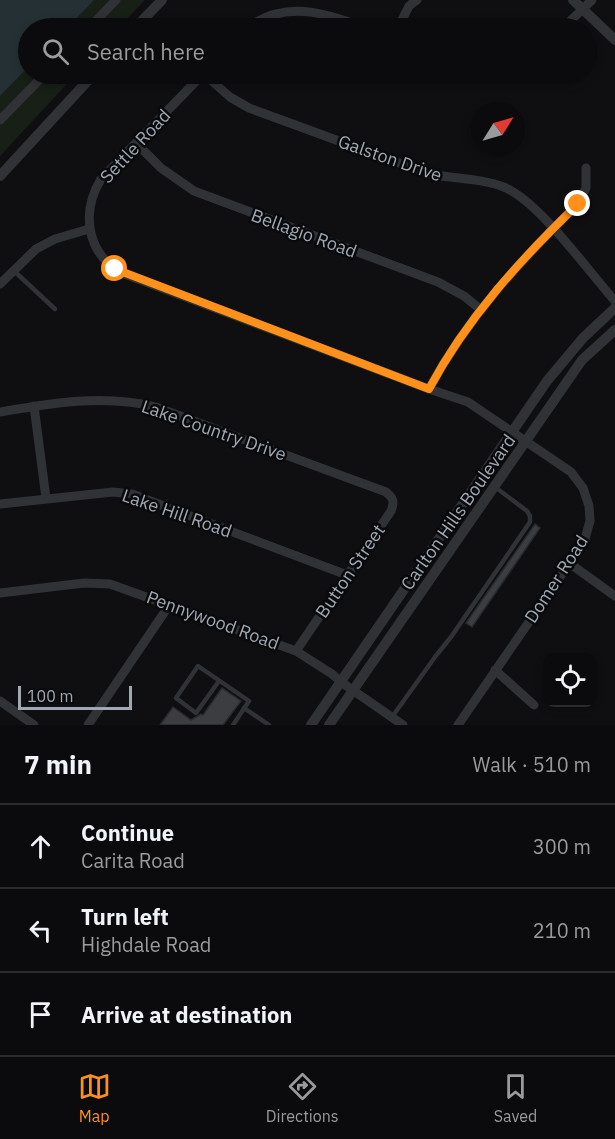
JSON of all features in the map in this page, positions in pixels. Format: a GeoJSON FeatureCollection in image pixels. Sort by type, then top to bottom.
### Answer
{"type":"FeatureCollection","features":[{"type":"Feature","properties":{"kind":"street"},"geometry":{"type":"LineString","coordinates":[[99,18],[116,0]]}},
{"type":"Feature","properties":{"kind":"street"},"geometry":{"type":"LineString","coordinates":[[145,18],[162,0]]}},
{"type":"Feature","properties":{"kind":"street"},"geometry":{"type":"LineString","coordinates":[[403,18],[409,6],[417,0]]}},
{"type":"Feature","properties":{"kind":"street"},"geometry":{"type":"LineString","coordinates":[[573,0],[592,18]]}},
{"type":"Feature","properties":{"kind":"street"},"geometry":{"type":"LineString","coordinates":[[575,18],[592,0]]}},
{"type":"Feature","properties":{"kind":"street"},"geometry":{"type":"LineString","coordinates":[[259,18],[271,11],[303,3],[339,18]]}},
{"type":"Feature","properties":{"kind":"street"},"geometry":{"type":"LineString","coordinates":[[597,23],[615,40]]}},
{"type":"Feature","properties":{"kind":"street"},"geometry":{"type":"LineString","coordinates":[[0,120],[35,84]]}},
{"type":"Feature","properties":{"kind":"street"},"geometry":{"type":"LineString","coordinates":[[0,176],[85,84]]}},
{"type":"Feature","properties":{"kind":"street","name":"Settle Road"},"geometry":{"type":"LineString","coordinates":[[89,229],[90,207],[97,186],[193,84]]}},
{"type":"Feature","properties":{"kind":"street","name":"Galston Drive"},"geometry":{"type":"LineString","coordinates":[[215,84],[230,97],[249,108],[429,174],[452,179],[466,178],[508,189],[527,201],[615,302]]}},
{"type":"Feature","properties":{"kind":"street","name":"Bellagio Road"},"geometry":{"type":"LineString","coordinates":[[136,143],[161,168],[194,191],[438,282],[464,296],[480,309]]}},
{"type":"Feature","properties":{"kind":"street"},"geometry":{"type":"LineString","coordinates":[[429,389],[450,351],[480,309],[578,204],[586,188],[586,168]]}},
{"type":"Feature","properties":{"kind":"street"},"geometry":{"type":"LineString","coordinates":[[0,284],[36,249],[55,239],[89,229]]}},
{"type":"Feature","properties":{"kind":"street","name":"Domer Road"},"geometry":{"type":"LineString","coordinates":[[89,229],[98,253],[109,266],[122,273],[468,402],[571,472],[583,488],[590,521],[587,536],[458,725]]}},
{"type":"Feature","properties":{"kind":"street","name":"Carlton Hills Boulevard"},"geometry":{"type":"LineString","coordinates":[[311,725],[547,381],[583,338],[615,308]]}},
{"type":"Feature","properties":{"kind":"street","name":"Carlton Hills Boulevard"},"geometry":{"type":"LineString","coordinates":[[329,725],[582,360],[615,330]]}},
{"type":"Feature","properties":{"kind":"street","name":"Lake Country Drive"},"geometry":{"type":"LineString","coordinates":[[0,411],[99,400],[139,403],[168,411],[386,492]]}},
{"type":"Feature","properties":{"kind":"street"},"geometry":{"type":"LineString","coordinates":[[34,406],[46,498]]}},
{"type":"Feature","properties":{"kind":"street","name":"Lake Hill Road"},"geometry":{"type":"LineString","coordinates":[[0,504],[113,492],[132,494],[347,575]]}},
{"type":"Feature","properties":{"kind":"street","name":"Button Street"},"geometry":{"type":"LineString","coordinates":[[296,651],[391,511],[394,504],[393,498],[386,492]]}},
{"type":"Feature","properties":{"kind":"street"},"geometry":{"type":"LineString","coordinates":[[569,563],[615,596]]}},
{"type":"Feature","properties":{"kind":"street","name":"Pennywood Road"},"geometry":{"type":"LineString","coordinates":[[0,593],[95,582],[127,588],[296,651],[332,674],[396,722]]}},
{"type":"Feature","properties":{"kind":"street"},"geometry":{"type":"LineString","coordinates":[[88,725],[170,604]]}},
{"type":"Feature","properties":{"kind":"street"},"geometry":{"type":"LineString","coordinates":[[495,670],[534,705]]}},
{"type":"Feature","properties":{"kind":"street"},"geometry":{"type":"LineString","coordinates":[[0,701],[34,725]]}},
{"type":"Feature","properties":{"kind":"lane"},"geometry":{"type":"LineString","coordinates":[[13,270],[55,309]]}},
{"type":"Feature","properties":{"kind":"lane"},"geometry":{"type":"LineString","coordinates":[[396,722],[435,657],[530,522],[527,511],[494,486]]}},
{"type":"Feature","properties":{"kind":"lane"},"geometry":{"type":"LineString","coordinates":[[219,681],[196,713],[176,698],[198,666],[249,701],[233,725]]}},
{"type":"Feature","properties":{"kind":"lane"},"geometry":{"type":"LineString","coordinates":[[244,708],[269,725]]}},
{"type":"Feature","properties":{"kind":"shaded area"},"geometry":{"type":"Polygon","coordinates":[[[0,0],[145,0],[128,18],[18,18],[18,84],[67,84],[0,156],[0,0]]]}},
{"type":"Feature","properties":{"kind":"shaded area"},"geometry":{"type":"Polygon","coordinates":[[[0,0],[94,0],[77,18],[18,18],[18,77],[0,96],[0,0]]]}},
{"type":"Feature","properties":{"kind":"building"},"geometry":{"type":"Polygon","coordinates":[[[535,524],[540,528],[472,627],[466,623],[535,524]]]}},
{"type":"Feature","properties":{"kind":"building"},"geometry":{"type":"Polygon","coordinates":[[[222,688],[241,701],[223,725],[160,725],[173,707],[191,720],[203,715],[222,688]]]}},
{"type":"Feature","properties":{"kind":"route"},"geometry":{"type":"LineString","coordinates":[[115,269],[429,389],[450,351],[482,307],[578,204]]}}]}
